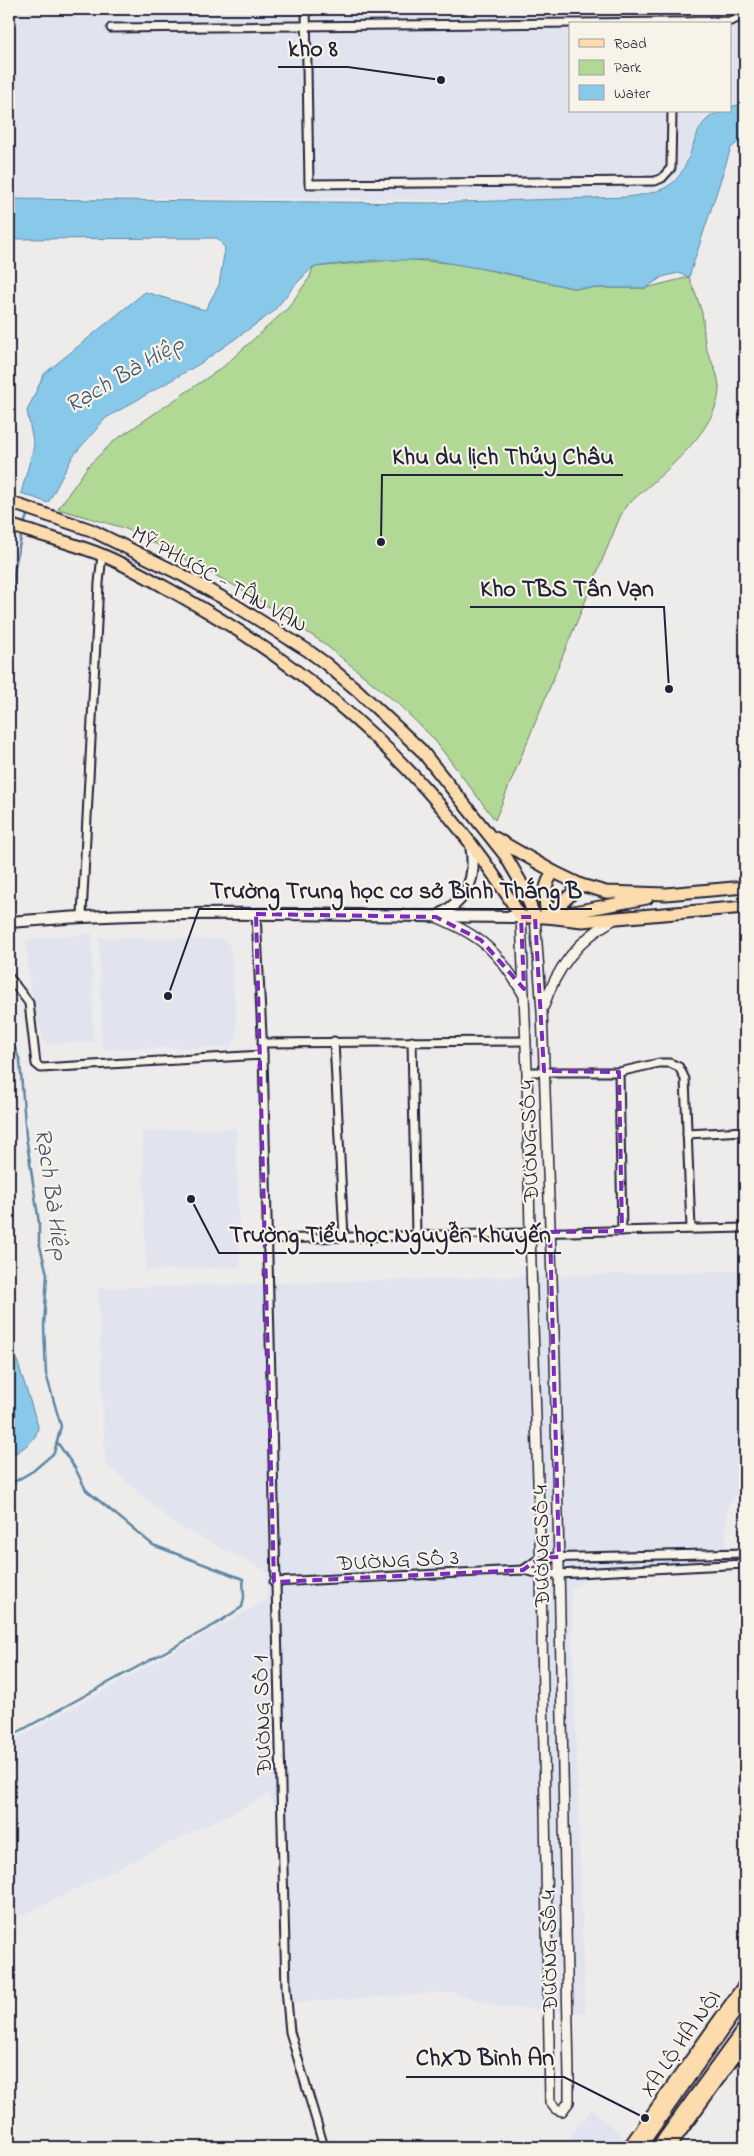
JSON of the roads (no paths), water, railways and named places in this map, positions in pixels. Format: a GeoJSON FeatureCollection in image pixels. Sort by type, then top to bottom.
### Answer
{"type":"FeatureCollection","features":[{"type":"Feature","properties":{"kind":"main road","name":"MỸ PHƯỚC - TÂN VẠN"},"geometry":{"type":"LineString","coordinates":[[9,502],[91,530],[212,591],[307,650],[325,664],[357,690],[421,750],[490,835],[514,869],[541,917]]}},
{"type":"Feature","properties":{"kind":"main road","name":"MỸ PHƯỚC - TÂN VẠN"},"geometry":{"type":"LineString","coordinates":[[9,525],[102,555],[227,622],[288,663],[343,707],[392,752],[438,802],[471,844],[521,917]]}},
{"type":"Feature","properties":{"kind":"main road"},"geometry":{"type":"LineString","coordinates":[[311,681],[325,664]]}},
{"type":"Feature","properties":{"kind":"main road","name":"MỸ PHƯỚC - TÂN VẠN"},"geometry":{"type":"LineString","coordinates":[[490,835],[554,872],[581,885],[606,892],[666,894],[745,887]]}},
{"type":"Feature","properties":{"kind":"main road"},"geometry":{"type":"LineString","coordinates":[[436,917],[455,905],[470,882],[473,866],[471,844]]}},
{"type":"Feature","properties":{"kind":"main road"},"geometry":{"type":"LineString","coordinates":[[541,917],[548,878],[554,872]]}},
{"type":"Feature","properties":{"kind":"main road"},"geometry":{"type":"LineString","coordinates":[[541,917],[581,885]]}},
{"type":"Feature","properties":{"kind":"main road"},"geometry":{"type":"LineString","coordinates":[[541,917],[571,906],[606,901],[626,902],[666,894]]}},
{"type":"Feature","properties":{"kind":"main road"},"geometry":{"type":"LineString","coordinates":[[9,922],[82,915],[256,914],[541,917],[582,921],[745,907]]}},
{"type":"Feature","properties":{"kind":"main road","name":"XA LỘ HÀ NỘI"},"geometry":{"type":"LineString","coordinates":[[629,2147],[745,1984]]}},
{"type":"Feature","properties":{"kind":"main road","name":"XA LỘ HÀ NỘI"},"geometry":{"type":"LineString","coordinates":[[640,2147],[745,1998]]}},
{"type":"Feature","properties":{"kind":"main road","name":"XA LỘ HÀ NỘI"},"geometry":{"type":"LineString","coordinates":[[671,2141],[745,2027]]}},
{"type":"Feature","properties":{"kind":"main road","name":"XA LỘ HÀ NỘI"},"geometry":{"type":"LineString","coordinates":[[658,2147],[671,2141],[745,2042]]}},
{"type":"Feature","properties":{"kind":"street"},"geometry":{"type":"LineString","coordinates":[[306,9],[308,184],[655,181],[662,178],[671,168],[672,112]]}},
{"type":"Feature","properties":{"kind":"street"},"geometry":{"type":"LineString","coordinates":[[732,22],[745,15]]}},
{"type":"Feature","properties":{"kind":"street"},"geometry":{"type":"LineString","coordinates":[[111,28],[569,24]]}},
{"type":"Feature","properties":{"kind":"street"},"geometry":{"type":"LineString","coordinates":[[82,915],[102,555]]}},
{"type":"Feature","properties":{"kind":"street","name":"ĐƯỜNG SỐ 1"},"geometry":{"type":"LineString","coordinates":[[256,914],[263,1055],[274,1582],[286,1989],[290,2032],[324,2147]]}},
{"type":"Feature","properties":{"kind":"street"},"geometry":{"type":"LineString","coordinates":[[436,917],[460,927],[481,940],[509,970],[525,997]]}},
{"type":"Feature","properties":{"kind":"street","name":"ĐƯỜNG SỐ 4"},"geometry":{"type":"LineString","coordinates":[[521,917],[528,1072],[530,1233],[541,1574],[550,2102],[556,2109],[562,2111],[569,2102],[569,2078],[559,1557],[542,1011],[541,917]]}},
{"type":"Feature","properties":{"kind":"street"},"geometry":{"type":"LineString","coordinates":[[542,1011],[557,974],[568,957],[597,929],[616,918]]}},
{"type":"Feature","properties":{"kind":"street"},"geometry":{"type":"LineString","coordinates":[[9,977],[28,999],[36,1064],[41,1068],[263,1055]]}},
{"type":"Feature","properties":{"kind":"street"},"geometry":{"type":"LineString","coordinates":[[262,1043],[526,1040]]}},
{"type":"Feature","properties":{"kind":"street"},"geometry":{"type":"LineString","coordinates":[[334,1041],[344,1237]]}},
{"type":"Feature","properties":{"kind":"street"},"geometry":{"type":"LineString","coordinates":[[412,1041],[416,1236]]}},
{"type":"Feature","properties":{"kind":"street"},"geometry":{"type":"LineString","coordinates":[[528,1072],[619,1072],[659,1063],[670,1063],[679,1067],[685,1079],[691,1229]]}},
{"type":"Feature","properties":{"kind":"street"},"geometry":{"type":"LineString","coordinates":[[619,1072],[622,1231]]}},
{"type":"Feature","properties":{"kind":"street"},"geometry":{"type":"LineString","coordinates":[[687,1134],[745,1131]]}},
{"type":"Feature","properties":{"kind":"street"},"geometry":{"type":"LineString","coordinates":[[268,1239],[745,1228]]}},
{"type":"Feature","properties":{"kind":"street"},"geometry":{"type":"LineString","coordinates":[[523,1570],[540,1558],[745,1553]]}},
{"type":"Feature","properties":{"kind":"street","name":"ĐƯỜNG SỐ 3"},"geometry":{"type":"LineString","coordinates":[[274,1582],[523,1570],[541,1574],[559,1574],[745,1564]]}},
{"type":"Feature","properties":{"kind":"water"},"geometry":{"type":"Polygon","coordinates":[[[745,103],[745,140],[742,139],[731,148],[689,277],[678,273],[662,277],[646,288],[573,288],[495,271],[431,260],[375,260],[313,267],[273,312],[201,363],[106,418],[73,456],[48,503],[21,493],[34,446],[27,411],[44,374],[145,292],[205,310],[219,285],[225,248],[217,238],[9,239],[9,199],[429,203],[626,197],[655,192],[671,184],[680,175],[700,129],[707,119],[716,113],[732,112],[732,106],[745,103]]]}},
{"type":"Feature","properties":{"kind":"water"},"geometry":{"type":"Polygon","coordinates":[[[9,1335],[38,1426],[32,1441],[9,1458],[9,1335]]]}},
{"type":"Feature","properties":{"kind":"waterway","name":"Rạch Bà Hiệp"},"geometry":{"type":"LineString","coordinates":[[23,527],[28,513]]}},
{"type":"Feature","properties":{"kind":"waterway","name":"Rạch Bà Hiệp"},"geometry":{"type":"LineString","coordinates":[[9,629],[12,623],[14,572],[22,532]]}},
{"type":"Feature","properties":{"kind":"waterway","name":"Rạch Bà Hiệp"},"geometry":{"type":"LineString","coordinates":[[9,1033],[20,1061],[26,1136],[39,1223],[39,1242],[47,1274],[44,1326],[46,1374],[61,1426],[54,1453],[33,1471],[9,1485]]}},
{"type":"Feature","properties":{"kind":"waterway"},"geometry":{"type":"LineString","coordinates":[[9,1737],[216,1624],[242,1607],[244,1597],[243,1579],[153,1545],[86,1490],[75,1468],[57,1442]]}},
{"type":"Feature","properties":{"kind":"place","name":"kho 8"},"geometry":{"type":"Point","coordinates":[441,80]}},
{"type":"Feature","properties":{"kind":"place","name":"Khu du lịch Thủy Châu"},"geometry":{"type":"Point","coordinates":[381,542]}},
{"type":"Feature","properties":{"kind":"place","name":"Kho TBS Tân Vạn"},"geometry":{"type":"Point","coordinates":[669,689]}},
{"type":"Feature","properties":{"kind":"place","name":"Trường Trung học cơ sở Bình Thắng B"},"geometry":{"type":"Point","coordinates":[168,996]}},
{"type":"Feature","properties":{"kind":"place","name":"Trường Tiểu học Nguyễn Khuyến"},"geometry":{"type":"Point","coordinates":[191,1199]}},
{"type":"Feature","properties":{"kind":"place","name":"ChXD Bình An"},"geometry":{"type":"Point","coordinates":[645,2118]}}]}
